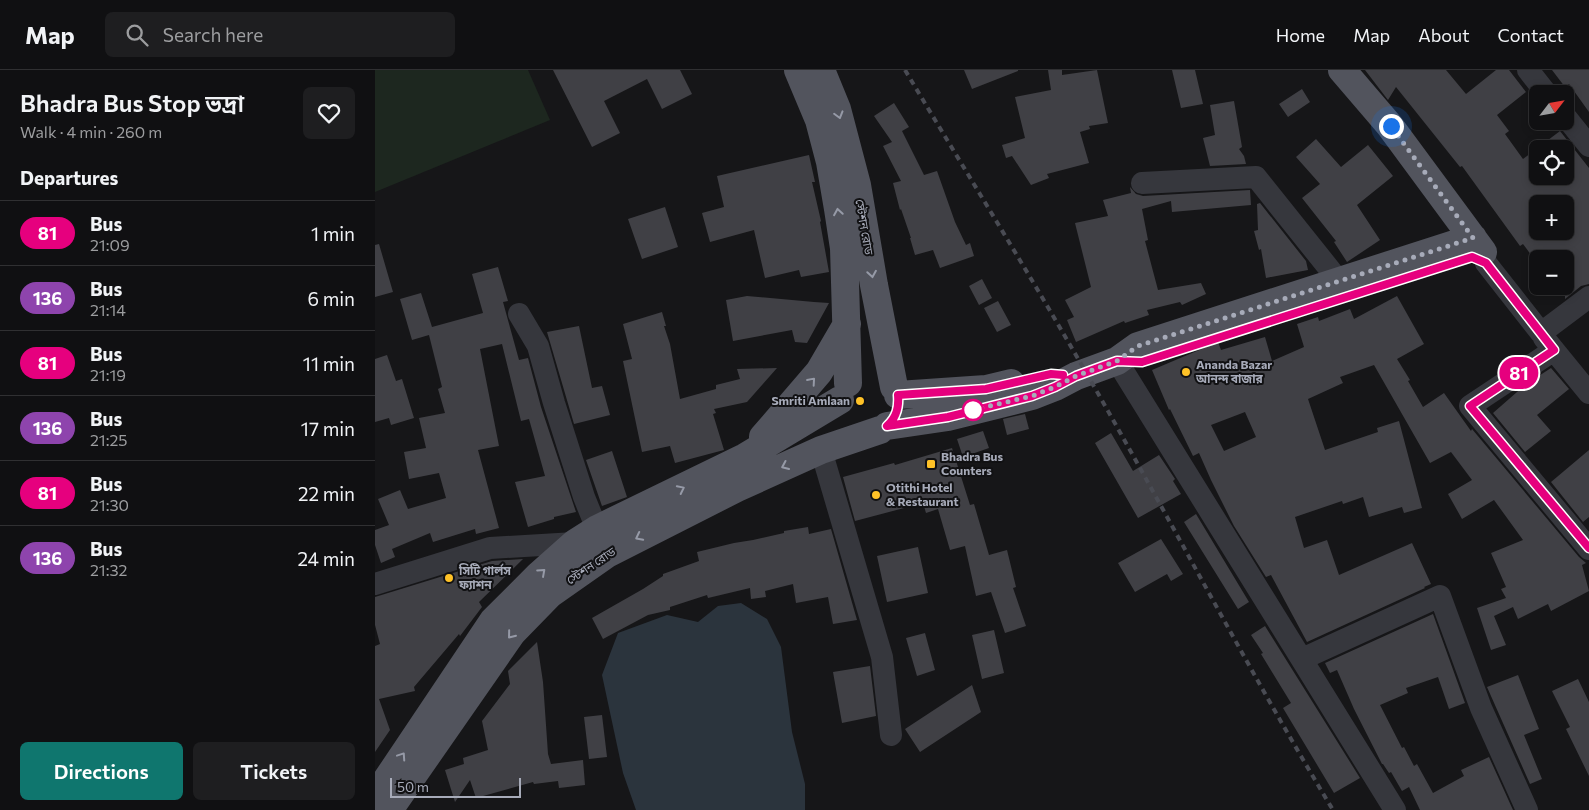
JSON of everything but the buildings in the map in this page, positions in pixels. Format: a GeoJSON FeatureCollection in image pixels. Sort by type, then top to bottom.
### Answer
{"type":"FeatureCollection","features":[{"type":"Feature","properties":{"kind":"main road","name":"স্টেশন রোড"},"geometry":{"type":"LineString","coordinates":[[375,797],[493,621],[539,575],[593,542],[745,457],[844,391],[847,324],[844,248],[830,162],[819,120],[798,70]]}},
{"type":"Feature","properties":{"kind":"main road","name":"স্টেশন রোড"},"geometry":{"type":"LineString","coordinates":[[821,70],[837,109],[857,184],[874,285],[896,391]]}},
{"type":"Feature","properties":{"kind":"main road"},"geometry":{"type":"LineString","coordinates":[[1324,70],[1379,133],[1475,251]]}},
{"type":"Feature","properties":{"kind":"main road"},"geometry":{"type":"LineString","coordinates":[[1343,70],[1391,126],[1475,251]]}},
{"type":"Feature","properties":{"kind":"main road"},"geometry":{"type":"LineString","coordinates":[[884,428],[892,421],[897,412],[899,404],[896,391],[880,375],[869,373],[860,375],[844,391],[841,409],[851,425],[861,430],[870,432],[948,417],[1032,396],[1076,376],[1117,361],[1138,346],[1339,281],[1475,251]]}},
{"type":"Feature","properties":{"kind":"main road"},"geometry":{"type":"LineString","coordinates":[[1117,361],[1142,362],[1475,251]]}},
{"type":"Feature","properties":{"kind":"main road"},"geometry":{"type":"LineString","coordinates":[[745,457],[819,372],[847,324]]}},
{"type":"Feature","properties":{"kind":"main road"},"geometry":{"type":"LineString","coordinates":[[896,391],[986,389],[1051,374],[1076,376]]}},
{"type":"Feature","properties":{"kind":"main road","name":"স্টেশন রোড"},"geometry":{"type":"LineString","coordinates":[[389,810],[512,633],[550,594],[593,542],[737,488],[821,450],[884,428]]}},
{"type":"Feature","properties":{"kind":"street"},"geometry":{"type":"LineString","coordinates":[[1527,70],[1540,85]]}},
{"type":"Feature","properties":{"kind":"street"},"geometry":{"type":"LineString","coordinates":[[1574,127],[1589,146]]}},
{"type":"Feature","properties":{"kind":"street"},"geometry":{"type":"LineString","coordinates":[[1142,183],[1256,177],[1339,281]]}},
{"type":"Feature","properties":{"kind":"street"},"geometry":{"type":"LineString","coordinates":[[1475,251],[1589,393]]}},
{"type":"Feature","properties":{"kind":"street"},"geometry":{"type":"LineString","coordinates":[[1589,297],[1547,342],[1470,406],[1589,548]]}},
{"type":"Feature","properties":{"kind":"street"},"geometry":{"type":"LineString","coordinates":[[375,584],[490,548],[593,542],[584,497],[538,346],[519,314]]}},
{"type":"Feature","properties":{"kind":"street"},"geometry":{"type":"LineString","coordinates":[[1117,361],[1395,810]]}},
{"type":"Feature","properties":{"kind":"street"},"geometry":{"type":"LineString","coordinates":[[821,450],[882,657],[891,735]]}},
{"type":"Feature","properties":{"kind":"street"},"geometry":{"type":"LineString","coordinates":[[1302,658],[1440,596],[1481,708],[1527,810]]}},
{"type":"Feature","properties":{"kind":"shaded area"},"geometry":{"type":"Polygon","coordinates":[[[375,70],[528,70],[550,120],[375,192],[375,70]]]}},
{"type":"Feature","properties":{"kind":"shaded area"},"geometry":{"type":"Polygon","coordinates":[[[741,603],[767,619],[781,647],[792,732],[805,784],[805,810],[636,810],[623,773],[602,675],[618,633],[667,615],[698,622],[718,606],[741,603]]]}},
{"type":"Feature","properties":{"kind":"railway"},"geometry":{"type":"LineString","coordinates":[[905,70],[1088,376],[1270,703],[1333,810]]}},
{"type":"Feature","properties":{"kind":"bus line","name":"81"},"geometry":{"type":"LineString","coordinates":[[1063,375],[1051,374],[986,389],[898,395],[899,404],[897,412],[887,426],[948,417],[1032,396],[1076,376],[1117,361],[1142,362],[1472,257],[1486,263],[1554,350],[1470,406],[1589,548]]}},
{"type":"Feature","properties":{"kind":"place","name":"Ananda Bazar আনন্দ বাজার"},"geometry":{"type":"Point","coordinates":[1186,372]}},
{"type":"Feature","properties":{"kind":"place","name":"Smriti Amlaan"},"geometry":{"type":"Point","coordinates":[860,401]}},
{"type":"Feature","properties":{"kind":"place","name":"Bhadra Bus Counters"},"geometry":{"type":"Point","coordinates":[931,464]}},
{"type":"Feature","properties":{"kind":"place","name":"Otithi Hotel & Restaurant"},"geometry":{"type":"Point","coordinates":[876,495]}},
{"type":"Feature","properties":{"kind":"place","name":"সিটি গার্লস ফ্যাশন"},"geometry":{"type":"Point","coordinates":[449,578]}},
{"type":"Feature","properties":{"kind":"route"},"geometry":{"type":"LineString","coordinates":[[973,410],[1032,396],[1076,376],[1117,361],[1138,346],[1473,238],[1391,126]]}}]}
